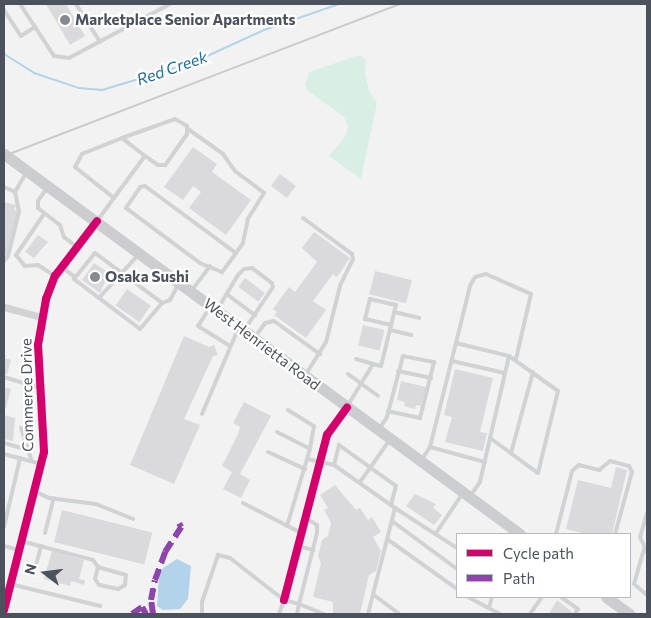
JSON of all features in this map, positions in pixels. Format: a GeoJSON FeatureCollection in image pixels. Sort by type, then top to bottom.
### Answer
{"type":"FeatureCollection","features":[{"type":"Feature","properties":{"kind":"main road","name":"West Henrietta Road"},"geometry":{"type":"LineString","coordinates":[[4,154],[50,186],[304,376],[519,533]]}},
{"type":"Feature","properties":{"kind":"main road"},"geometry":{"type":"LineString","coordinates":[[607,598],[629,614]]}},
{"type":"Feature","properties":{"kind":"street","name":"Commerce Drive"},"geometry":{"type":"LineString","coordinates":[[4,610],[44,452],[38,345],[42,317],[55,276],[97,221]]}},
{"type":"Feature","properties":{"kind":"street"},"geometry":{"type":"LineString","coordinates":[[4,307],[42,317]]}},
{"type":"Feature","properties":{"kind":"street"},"geometry":{"type":"LineString","coordinates":[[284,600],[326,435],[347,407]]}},
{"type":"Feature","properties":{"kind":"lane"},"geometry":{"type":"LineString","coordinates":[[20,4],[54,56],[60,58],[69,58],[170,4]]}},
{"type":"Feature","properties":{"kind":"lane"},"geometry":{"type":"LineString","coordinates":[[76,4],[100,42]]}},
{"type":"Feature","properties":{"kind":"lane"},"geometry":{"type":"LineString","coordinates":[[4,10],[21,36],[35,27]]}},
{"type":"Feature","properties":{"kind":"lane"},"geometry":{"type":"LineString","coordinates":[[114,198],[75,167],[82,154],[175,119],[223,154],[235,171],[264,193],[248,219],[243,243],[236,253],[220,272],[200,263],[127,210],[127,206],[140,187],[145,186],[236,253]]}},
{"type":"Feature","properties":{"kind":"lane"},"geometry":{"type":"LineString","coordinates":[[122,138],[158,165],[165,165],[188,129]]}},
{"type":"Feature","properties":{"kind":"lane"},"geometry":{"type":"LineString","coordinates":[[97,221],[145,156]]}},
{"type":"Feature","properties":{"kind":"lane"},"geometry":{"type":"LineString","coordinates":[[4,261],[8,256],[19,212],[15,192],[28,171]]}},
{"type":"Feature","properties":{"kind":"lane"},"geometry":{"type":"LineString","coordinates":[[50,186],[38,201],[38,208],[60,225],[64,237],[77,247]]}},
{"type":"Feature","properties":{"kind":"lane"},"geometry":{"type":"LineString","coordinates":[[4,187],[15,192]]}},
{"type":"Feature","properties":{"kind":"lane"},"geometry":{"type":"LineString","coordinates":[[44,214],[16,255],[25,266],[38,265],[55,276]]}},
{"type":"Feature","properties":{"kind":"lane"},"geometry":{"type":"LineString","coordinates":[[303,218],[352,254],[354,259],[340,286],[326,342],[304,376]]}},
{"type":"Feature","properties":{"kind":"lane"},"geometry":{"type":"LineString","coordinates":[[75,277],[95,253],[123,272],[162,303]]}},
{"type":"Feature","properties":{"kind":"lane"},"geometry":{"type":"LineString","coordinates":[[99,298],[139,253]]}},
{"type":"Feature","properties":{"kind":"lane"},"geometry":{"type":"LineString","coordinates":[[191,291],[210,266]]}},
{"type":"Feature","properties":{"kind":"lane"},"geometry":{"type":"LineString","coordinates":[[62,267],[75,277],[75,282],[140,330],[162,303],[170,300],[180,283]]}},
{"type":"Feature","properties":{"kind":"lane"},"geometry":{"type":"LineString","coordinates":[[202,414],[229,345],[255,315],[273,287],[267,278],[252,268],[244,269],[228,289],[228,295],[198,326],[229,345]]}},
{"type":"Feature","properties":{"kind":"lane"},"geometry":{"type":"LineString","coordinates":[[420,461],[430,447],[470,286],[475,277],[486,274],[531,294],[516,360]]}},
{"type":"Feature","properties":{"kind":"lane"},"geometry":{"type":"LineString","coordinates":[[228,295],[255,315]]}},
{"type":"Feature","properties":{"kind":"lane"},"geometry":{"type":"LineString","coordinates":[[356,359],[382,366],[391,328],[396,305],[370,299],[365,319],[391,328],[411,335]]}},
{"type":"Feature","properties":{"kind":"lane"},"geometry":{"type":"LineString","coordinates":[[394,312],[419,318]]}},
{"type":"Feature","properties":{"kind":"lane"},"geometry":{"type":"LineString","coordinates":[[254,338],[266,323],[274,320],[320,354]]}},
{"type":"Feature","properties":{"kind":"lane"},"geometry":{"type":"LineString","coordinates":[[456,344],[509,356],[558,391],[538,473],[490,438]]}},
{"type":"Feature","properties":{"kind":"lane"},"geometry":{"type":"LineString","coordinates":[[378,430],[388,411],[398,371],[406,354],[434,362],[420,418],[388,411]]}},
{"type":"Feature","properties":{"kind":"lane"},"geometry":{"type":"LineString","coordinates":[[436,533],[466,495],[480,482],[509,356]]}},
{"type":"Feature","properties":{"kind":"lane"},"geometry":{"type":"LineString","coordinates":[[452,361],[505,373]]}},
{"type":"Feature","properties":{"kind":"lane"},"geometry":{"type":"LineString","coordinates":[[347,407],[373,364]]}},
{"type":"Feature","properties":{"kind":"lane"},"geometry":{"type":"LineString","coordinates":[[398,371],[431,378]]}},
{"type":"Feature","properties":{"kind":"lane"},"geometry":{"type":"LineString","coordinates":[[511,453],[533,372]]}},
{"type":"Feature","properties":{"kind":"lane"},"geometry":{"type":"LineString","coordinates":[[348,374],[378,396]]}},
{"type":"Feature","properties":{"kind":"lane"},"geometry":{"type":"LineString","coordinates":[[4,377],[40,388]]}},
{"type":"Feature","properties":{"kind":"lane"},"geometry":{"type":"LineString","coordinates":[[287,526],[308,459],[314,426],[288,410]]}},
{"type":"Feature","properties":{"kind":"lane"},"geometry":{"type":"LineString","coordinates":[[21,428],[25,448]]}},
{"type":"Feature","properties":{"kind":"lane"},"geometry":{"type":"LineString","coordinates":[[277,432],[310,448]]}},
{"type":"Feature","properties":{"kind":"lane"},"geometry":{"type":"LineString","coordinates":[[360,482],[390,439]]}},
{"type":"Feature","properties":{"kind":"lane"},"geometry":{"type":"LineString","coordinates":[[4,443],[25,448],[30,452],[32,462]]}},
{"type":"Feature","properties":{"kind":"lane"},"geometry":{"type":"LineString","coordinates":[[334,465],[340,445],[396,486],[392,521],[368,614]]}},
{"type":"Feature","properties":{"kind":"lane"},"geometry":{"type":"LineString","coordinates":[[430,447],[484,462]]}},
{"type":"Feature","properties":{"kind":"lane"},"geometry":{"type":"LineString","coordinates":[[268,452],[305,469]]}},
{"type":"Feature","properties":{"kind":"lane"},"geometry":{"type":"LineString","coordinates":[[4,454],[41,464]]}},
{"type":"Feature","properties":{"kind":"lane"},"geometry":{"type":"LineString","coordinates":[[4,527],[20,458]]}},
{"type":"Feature","properties":{"kind":"lane"},"geometry":{"type":"LineString","coordinates":[[308,459],[334,465],[456,547]]}},
{"type":"Feature","properties":{"kind":"lane"},"geometry":{"type":"LineString","coordinates":[[557,533],[572,471],[579,465],[600,470],[610,461],[629,466],[632,472],[615,533]]}},
{"type":"Feature","properties":{"kind":"lane"},"geometry":{"type":"LineString","coordinates":[[34,491],[54,498],[96,504],[133,519]]}},
{"type":"Feature","properties":{"kind":"lane"},"geometry":{"type":"LineString","coordinates":[[45,533],[54,498]]}},
{"type":"Feature","properties":{"kind":"lane"},"geometry":{"type":"LineString","coordinates":[[243,503],[301,533]]}},
{"type":"Feature","properties":{"kind":"lane"},"geometry":{"type":"LineString","coordinates":[[647,513],[640,537],[646,550],[634,584],[647,595]]}},
{"type":"Feature","properties":{"kind":"lane"},"geometry":{"type":"LineString","coordinates":[[297,614],[313,550],[317,525],[305,518]]}},
{"type":"Feature","properties":{"kind":"lane"},"geometry":{"type":"LineString","coordinates":[[392,521],[456,568]]}},
{"type":"Feature","properties":{"kind":"lane"},"geometry":{"type":"LineString","coordinates":[[387,539],[456,588]]}},
{"type":"Feature","properties":{"kind":"lane"},"geometry":{"type":"LineString","coordinates":[[22,541],[93,560],[98,567],[126,575],[125,585],[118,589],[99,585],[95,578],[98,567]]}},
{"type":"Feature","properties":{"kind":"lane"},"geometry":{"type":"LineString","coordinates":[[4,546],[19,550]]}},
{"type":"Feature","properties":{"kind":"lane"},"geometry":{"type":"LineString","coordinates":[[36,565],[41,546]]}},
{"type":"Feature","properties":{"kind":"lane"},"geometry":{"type":"LineString","coordinates":[[298,546],[313,550]]}},
{"type":"Feature","properties":{"kind":"lane"},"geometry":{"type":"LineString","coordinates":[[202,614],[202,602],[218,556],[230,558],[284,600],[324,614]]}},
{"type":"Feature","properties":{"kind":"lane"},"geometry":{"type":"LineString","coordinates":[[8,589],[100,606]]}},
{"type":"Feature","properties":{"kind":"lane"},"geometry":{"type":"LineString","coordinates":[[374,595],[398,614]]}},
{"type":"Feature","properties":{"kind":"lane"},"geometry":{"type":"LineString","coordinates":[[470,598],[500,614]]}},
{"type":"Feature","properties":{"kind":"lane"},"geometry":{"type":"LineString","coordinates":[[489,608],[492,598]]}},
{"type":"Feature","properties":{"kind":"lane"},"geometry":{"type":"LineString","coordinates":[[530,614],[541,598]]}},
{"type":"Feature","properties":{"kind":"lane"},"geometry":{"type":"LineString","coordinates":[[562,598],[578,609],[575,614]]}},
{"type":"Feature","properties":{"kind":"lane"},"geometry":{"type":"LineString","coordinates":[[280,614],[284,600]]}},
{"type":"Feature","properties":{"kind":"green space"},"geometry":{"type":"Polygon","coordinates":[[[359,55],[366,60],[365,73],[369,91],[377,103],[361,179],[329,156],[346,135],[348,126],[344,117],[308,91],[305,85],[309,72],[359,55]]]}},
{"type":"Feature","properties":{"kind":"water"},"geometry":{"type":"Polygon","coordinates":[[[177,559],[191,566],[188,599],[180,609],[163,610],[157,606],[159,576],[163,568],[177,559]]]}},
{"type":"Feature","properties":{"kind":"building","name":"Marketplace Senior Apartments"},"geometry":{"type":"Polygon","coordinates":[[[46,4],[66,4],[85,36],[70,45],[46,4]]]}},
{"type":"Feature","properties":{"kind":"building"},"geometry":{"type":"Polygon","coordinates":[[[193,147],[217,164],[212,172],[251,200],[226,235],[189,208],[201,192],[193,186],[183,200],[164,187],[193,147]]]}},
{"type":"Feature","properties":{"kind":"building"},"geometry":{"type":"Polygon","coordinates":[[[280,174],[296,186],[287,198],[271,186],[280,174]]]}},
{"type":"Feature","properties":{"kind":"building"},"geometry":{"type":"Polygon","coordinates":[[[4,202],[16,205],[14,210],[18,211],[7,255],[4,255],[4,202]]]}},
{"type":"Feature","properties":{"kind":"building"},"geometry":{"type":"Polygon","coordinates":[[[314,232],[350,258],[337,277],[333,274],[313,301],[326,310],[306,338],[274,315],[277,312],[273,309],[289,287],[295,292],[317,262],[302,248],[314,232]]]}},
{"type":"Feature","properties":{"kind":"building"},"geometry":{"type":"Polygon","coordinates":[[[38,235],[48,242],[34,258],[25,252],[38,235]]]}},
{"type":"Feature","properties":{"kind":"building","name":"Osaka Sushi"},"geometry":{"type":"Polygon","coordinates":[[[94,263],[109,273],[100,293],[82,280],[94,263]]]}},
{"type":"Feature","properties":{"kind":"building"},"geometry":{"type":"Polygon","coordinates":[[[375,271],[412,280],[406,303],[369,294],[375,271]]]}},
{"type":"Feature","properties":{"kind":"building"},"geometry":{"type":"Polygon","coordinates":[[[245,278],[265,293],[258,302],[238,287],[245,278]]]}},
{"type":"Feature","properties":{"kind":"building"},"geometry":{"type":"Polygon","coordinates":[[[127,289],[151,306],[139,322],[116,305],[127,289]]]}},
{"type":"Feature","properties":{"kind":"building"},"geometry":{"type":"Polygon","coordinates":[[[363,325],[384,330],[380,350],[358,345],[363,325]]]}},
{"type":"Feature","properties":{"kind":"building"},"geometry":{"type":"Polygon","coordinates":[[[184,336],[209,347],[214,345],[218,355],[213,356],[184,419],[200,425],[174,484],[130,465],[184,336]]]}},
{"type":"Feature","properties":{"kind":"building"},"geometry":{"type":"Polygon","coordinates":[[[4,358],[11,360],[7,374],[4,374],[4,358]]]}},
{"type":"Feature","properties":{"kind":"building"},"geometry":{"type":"Polygon","coordinates":[[[455,369],[493,378],[480,432],[487,433],[483,451],[445,442],[452,417],[444,415],[455,369]]]}},
{"type":"Feature","properties":{"kind":"building"},"geometry":{"type":"Polygon","coordinates":[[[401,381],[426,387],[421,406],[416,405],[415,409],[404,406],[405,402],[397,400],[401,381]]]}},
{"type":"Feature","properties":{"kind":"building"},"geometry":{"type":"Polygon","coordinates":[[[4,387],[11,389],[6,408],[4,407],[4,387]]]}},
{"type":"Feature","properties":{"kind":"building"},"geometry":{"type":"Polygon","coordinates":[[[244,402],[271,416],[240,474],[250,480],[241,498],[223,489],[232,472],[222,466],[238,434],[240,427],[233,423],[244,402]]]}},
{"type":"Feature","properties":{"kind":"building"},"geometry":{"type":"Polygon","coordinates":[[[4,415],[15,418],[13,441],[4,439],[4,415]]]}},
{"type":"Feature","properties":{"kind":"building"},"geometry":{"type":"Polygon","coordinates":[[[616,467],[627,470],[612,533],[582,533],[566,529],[578,480],[611,488],[616,467]]]}},
{"type":"Feature","properties":{"kind":"building"},"geometry":{"type":"Polygon","coordinates":[[[335,485],[356,510],[360,508],[368,520],[372,517],[381,532],[373,537],[381,551],[376,571],[369,575],[360,614],[333,614],[333,602],[313,597],[321,563],[318,556],[322,540],[328,536],[331,523],[324,510],[328,508],[320,495],[335,485]]]}},
{"type":"Feature","properties":{"kind":"building"},"geometry":{"type":"Polygon","coordinates":[[[415,494],[436,504],[433,508],[442,515],[434,525],[406,506],[415,494]]]}},
{"type":"Feature","properties":{"kind":"building"},"geometry":{"type":"Polygon","coordinates":[[[62,510],[152,532],[144,565],[54,542],[62,510]]]}},
{"type":"Feature","properties":{"kind":"building"},"geometry":{"type":"Polygon","coordinates":[[[52,551],[84,560],[79,579],[85,580],[84,585],[71,581],[70,586],[44,579],[52,551]]]}},
{"type":"Feature","properties":{"kind":"building"},"geometry":{"type":"Polygon","coordinates":[[[557,600],[572,612],[570,614],[549,614],[557,600]]]}},
{"type":"Feature","properties":{"kind":"waterway","name":"Red Creek"},"geometry":{"type":"LineString","coordinates":[[4,54],[34,73],[79,88],[102,90],[192,63],[264,30],[339,4]]}},
{"type":"Feature","properties":{"kind":"railway"},"geometry":{"type":"LineString","coordinates":[[4,156],[400,4]]}},
{"type":"Feature","properties":{"kind":"marked path"},"geometry":{"type":"LineString","coordinates":[[153,614],[151,600],[155,580],[165,552],[181,527],[179,523]]}},
{"type":"Feature","properties":{"kind":"marked path"},"geometry":{"type":"LineString","coordinates":[[132,614],[142,607],[146,614]]}},
{"type":"Feature","properties":{"kind":"cycle path"},"geometry":{"type":"LineString","coordinates":[[4,610],[44,452],[38,345],[46,299],[55,276],[97,221]]}},
{"type":"Feature","properties":{"kind":"cycle path"},"geometry":{"type":"LineString","coordinates":[[284,600],[327,435],[347,407]]}},
{"type":"Feature","properties":{"kind":"place","name":"Marketplace Senior Apartments"},"geometry":{"type":"Point","coordinates":[65,20]}},
{"type":"Feature","properties":{"kind":"place","name":"Osaka Sushi"},"geometry":{"type":"Point","coordinates":[95,277]}}]}
